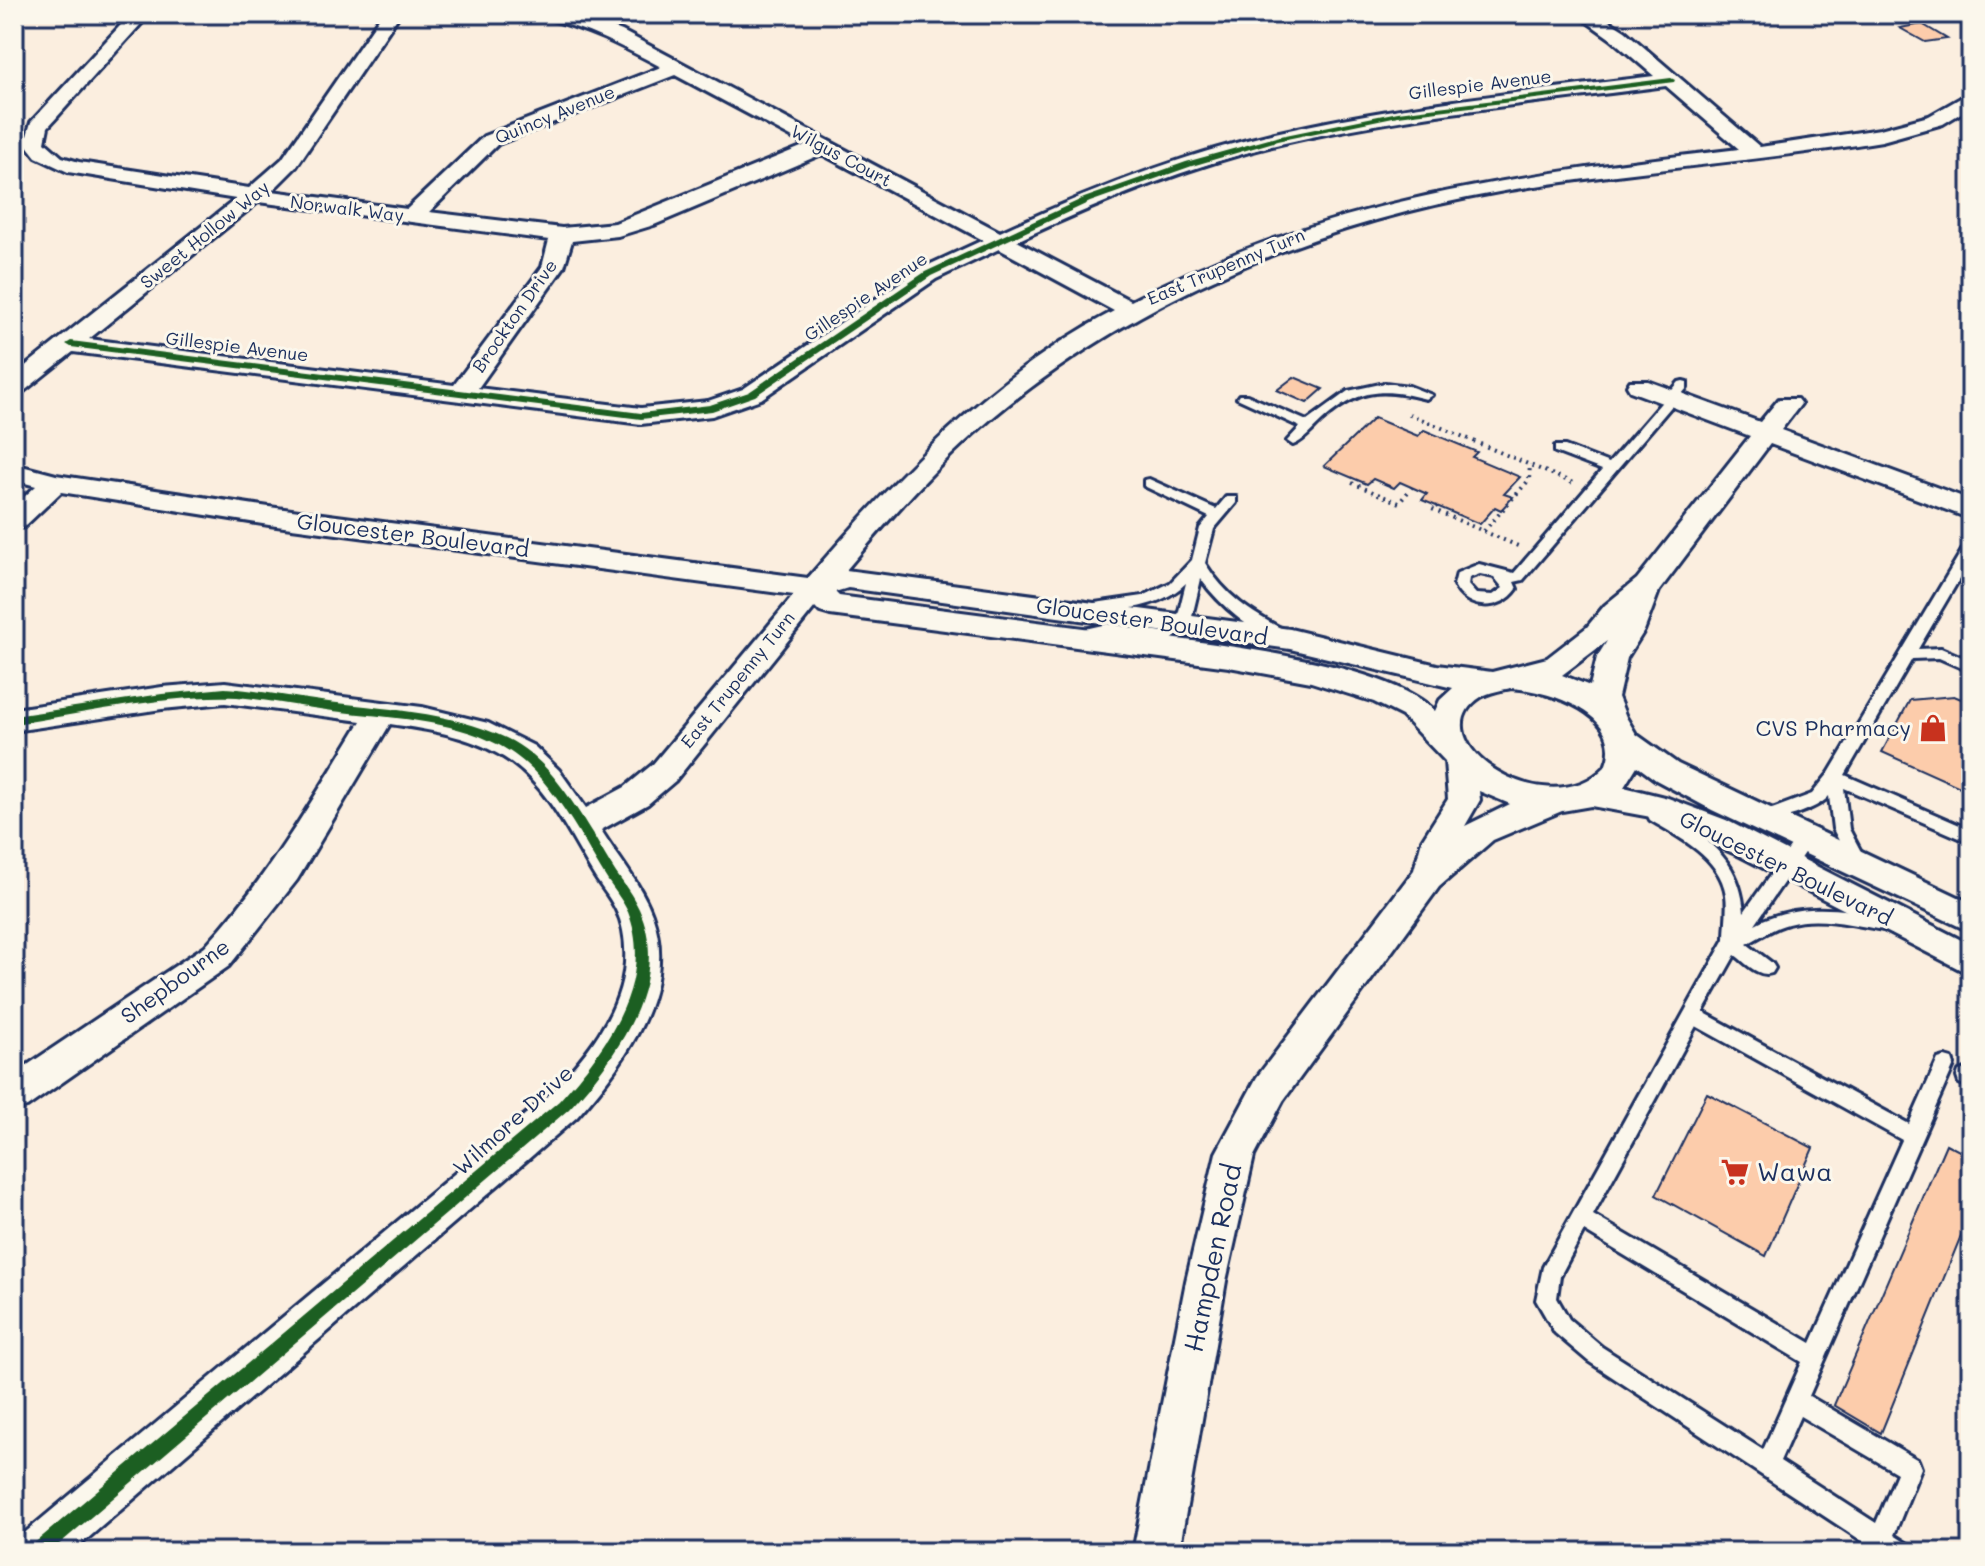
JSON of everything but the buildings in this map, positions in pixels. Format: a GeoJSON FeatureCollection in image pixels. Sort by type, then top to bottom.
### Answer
{"type":"FeatureCollection","features":[{"type":"Feature","properties":{"kind":"street","name":"Norwalk Way"},"geometry":{"type":"LineString","coordinates":[[141,14],[45,116],[34,134],[35,143],[55,161],[75,168],[255,197],[562,235],[604,231],[646,220],[822,146]]}},
{"type":"Feature","properties":{"kind":"street","name":"Sweet Hollow Way"},"geometry":{"type":"LineString","coordinates":[[14,387],[255,197],[289,163],[391,14]]}},
{"type":"Feature","properties":{"kind":"street","name":"Wilgus Court"},"geometry":{"type":"LineString","coordinates":[[550,14],[601,29],[1128,309]]}},
{"type":"Feature","properties":{"kind":"street"},"geometry":{"type":"LineString","coordinates":[[1585,14],[1618,35],[1755,153]]}},
{"type":"Feature","properties":{"kind":"street","name":"Quincy Avenue"},"geometry":{"type":"LineString","coordinates":[[412,217],[491,140],[676,68]]}},
{"type":"Feature","properties":{"kind":"street","name":"Gillespie Avenue"},"geometry":{"type":"LineString","coordinates":[[71,344],[641,416],[691,411],[733,402],[766,387],[928,274],[1087,200],[1150,177],[1305,132],[1431,109],[1671,80]]}},
{"type":"Feature","properties":{"kind":"street","name":"East Trupenny Turn"},"geometry":{"type":"LineString","coordinates":[[580,826],[656,781],[815,588],[921,470],[1046,362],[1128,309],[1233,260],[1315,230],[1393,208],[1498,186],[1840,143],[1936,120],[1971,98]]}},
{"type":"Feature","properties":{"kind":"street","name":"Brockton Drive"},"geometry":{"type":"LineString","coordinates":[[460,395],[553,267],[562,235]]}},
{"type":"Feature","properties":{"kind":"street"},"geometry":{"type":"LineString","coordinates":[[1639,386],[1677,392],[1766,433],[1971,510]]}},
{"type":"Feature","properties":{"kind":"street"},"geometry":{"type":"LineString","coordinates":[[1647,586],[1629,631],[1612,657],[1603,697],[1625,750],[1623,766],[1613,782],[1610,796],[1553,802],[1502,791],[1478,778],[1456,754],[1447,730],[1448,715],[1454,703],[1466,690],[1556,666],[1568,658],[1647,586],[1788,404]]}},
{"type":"Feature","properties":{"kind":"street","name":"Gloucester Boulevard"},"geometry":{"type":"LineString","coordinates":[[14,472],[55,483],[269,516],[815,588],[848,579],[904,588],[1337,679],[1385,694],[1413,708],[1456,754]]}},
{"type":"Feature","properties":{"kind":"street"},"geometry":{"type":"LineString","coordinates":[[14,521],[55,483]]}},
{"type":"Feature","properties":{"kind":"street"},"geometry":{"type":"LineString","coordinates":[[866,531],[872,560],[879,572],[904,588]]}},
{"type":"Feature","properties":{"kind":"street","name":"Gloucester Boulevard"},"geometry":{"type":"LineString","coordinates":[[815,588],[830,605],[1075,624],[1183,625],[1290,639],[1437,676],[1499,679]]}},
{"type":"Feature","properties":{"kind":"street"},"geometry":{"type":"LineString","coordinates":[[1499,679],[1557,683],[1588,698],[1616,729]]}},
{"type":"Feature","properties":{"kind":"street","name":"Wilmore Drive"},"geometry":{"type":"LineString","coordinates":[[14,720],[214,692],[381,714],[457,727],[495,738],[538,765],[580,826],[634,912],[642,964],[635,998],[618,1035],[597,1070],[564,1105],[37,1552]]}},
{"type":"Feature","properties":{"kind":"street","name":"Shepbourne"},"geometry":{"type":"LineString","coordinates":[[14,1095],[217,956],[233,940],[266,899],[381,714]]}},
{"type":"Feature","properties":{"kind":"street","name":"Gloucester Boulevard"},"geometry":{"type":"LineString","coordinates":[[1616,729],[1667,772],[1754,816],[1796,852],[1901,925],[1971,961]]}},
{"type":"Feature","properties":{"kind":"street","name":"Hampden Road"},"geometry":{"type":"LineString","coordinates":[[1427,878],[1439,840],[1464,800],[1456,754]]}},
{"type":"Feature","properties":{"kind":"street","name":"Gloucester Boulevard"},"geometry":{"type":"LineString","coordinates":[[1610,796],[1683,815],[1796,852],[1862,867],[1971,918]]}},
{"type":"Feature","properties":{"kind":"street","name":"Hampden Road"},"geometry":{"type":"LineString","coordinates":[[1156,1552],[1206,1281],[1235,1153],[1270,1089],[1427,878],[1481,831],[1553,802]]}},
{"type":"Feature","properties":{"kind":"lane"},"geometry":{"type":"LineString","coordinates":[[1293,441],[1329,407],[1360,390],[1393,387],[1426,395]]}},
{"type":"Feature","properties":{"kind":"lane"},"geometry":{"type":"LineString","coordinates":[[1506,578],[1518,577],[1677,392]]}},
{"type":"Feature","properties":{"kind":"lane"},"geometry":{"type":"LineString","coordinates":[[1243,398],[1309,426]]}},
{"type":"Feature","properties":{"kind":"lane"},"geometry":{"type":"LineString","coordinates":[[1560,449],[1611,469]]}},
{"type":"Feature","properties":{"kind":"lane"},"geometry":{"type":"LineString","coordinates":[[1149,483],[1216,515]]}},
{"type":"Feature","properties":{"kind":"lane"},"geometry":{"type":"LineString","coordinates":[[1183,625],[1207,528],[1231,500]]}},
{"type":"Feature","properties":{"kind":"lane"},"geometry":{"type":"LineString","coordinates":[[1754,816],[1773,815],[1818,798],[1835,777],[1911,654],[1971,547]]}},
{"type":"Feature","properties":{"kind":"lane"},"geometry":{"type":"LineString","coordinates":[[1075,624],[1147,600],[1176,585],[1198,562]]}},
{"type":"Feature","properties":{"kind":"lane"},"geometry":{"type":"LineString","coordinates":[[1198,562],[1219,596],[1234,609],[1290,639]]}},
{"type":"Feature","properties":{"kind":"lane"},"geometry":{"type":"LineString","coordinates":[[1911,654],[1941,653],[1971,667]]}},
{"type":"Feature","properties":{"kind":"lane"},"geometry":{"type":"LineString","coordinates":[[1835,777],[1971,837]]}},
{"type":"Feature","properties":{"kind":"lane"},"geometry":{"type":"LineString","coordinates":[[1835,777],[1841,829],[1862,867]]}},
{"type":"Feature","properties":{"kind":"lane"},"geometry":{"type":"LineString","coordinates":[[1610,796],[1702,846],[1720,861],[1734,882],[1739,909],[1732,943]]}},
{"type":"Feature","properties":{"kind":"lane"},"geometry":{"type":"LineString","coordinates":[[1796,852],[1732,943],[1550,1274],[1546,1300],[1562,1326],[1595,1354],[1890,1546],[1910,1468],[1796,1401]]}},
{"type":"Feature","properties":{"kind":"lane"},"geometry":{"type":"LineString","coordinates":[[1732,943],[1785,918],[1806,915],[1832,915],[1901,925]]}},
{"type":"Feature","properties":{"kind":"lane"},"geometry":{"type":"LineString","coordinates":[[1732,943],[1766,968]]}},
{"type":"Feature","properties":{"kind":"lane"},"geometry":{"type":"LineString","coordinates":[[1694,1016],[1913,1136]]}},
{"type":"Feature","properties":{"kind":"lane"},"geometry":{"type":"LineString","coordinates":[[1767,1466],[1945,1065]]}},
{"type":"Feature","properties":{"kind":"lane"},"geometry":{"type":"LineString","coordinates":[[1580,1218],[1816,1358]]}},
{"type":"Feature","properties":{"kind":"path"},"geometry":{"type":"LineString","coordinates":[[1409,414],[1573,483]]}},
{"type":"Feature","properties":{"kind":"path"},"geometry":{"type":"LineString","coordinates":[[1484,531],[1529,480],[1530,464]]}},
{"type":"Feature","properties":{"kind":"path"},"geometry":{"type":"LineString","coordinates":[[1352,483],[1399,503],[1412,487]]}},
{"type":"Feature","properties":{"kind":"path"},"geometry":{"type":"LineString","coordinates":[[1438,506],[1432,509],[1518,546]]}},
{"type":"Feature","properties":{"kind":"cycle path"},"geometry":{"type":"LineString","coordinates":[[71,344],[641,416],[712,408],[752,394],[928,274],[1087,200],[1189,164],[1276,139],[1398,114],[1671,80]]}},
{"type":"Feature","properties":{"kind":"cycle path"},"geometry":{"type":"LineString","coordinates":[[14,720],[225,692],[422,718],[477,731],[523,754],[548,778],[571,810],[634,911],[641,937],[642,964],[628,1016],[599,1064],[564,1105],[37,1552]]}},
{"type":"Feature","properties":{"kind":"place","name":"CVS Pharmacy"},"geometry":{"type":"Point","coordinates":[1933,728]}},
{"type":"Feature","properties":{"kind":"place","name":"Wawa"},"geometry":{"type":"Point","coordinates":[1735,1172]}}]}
